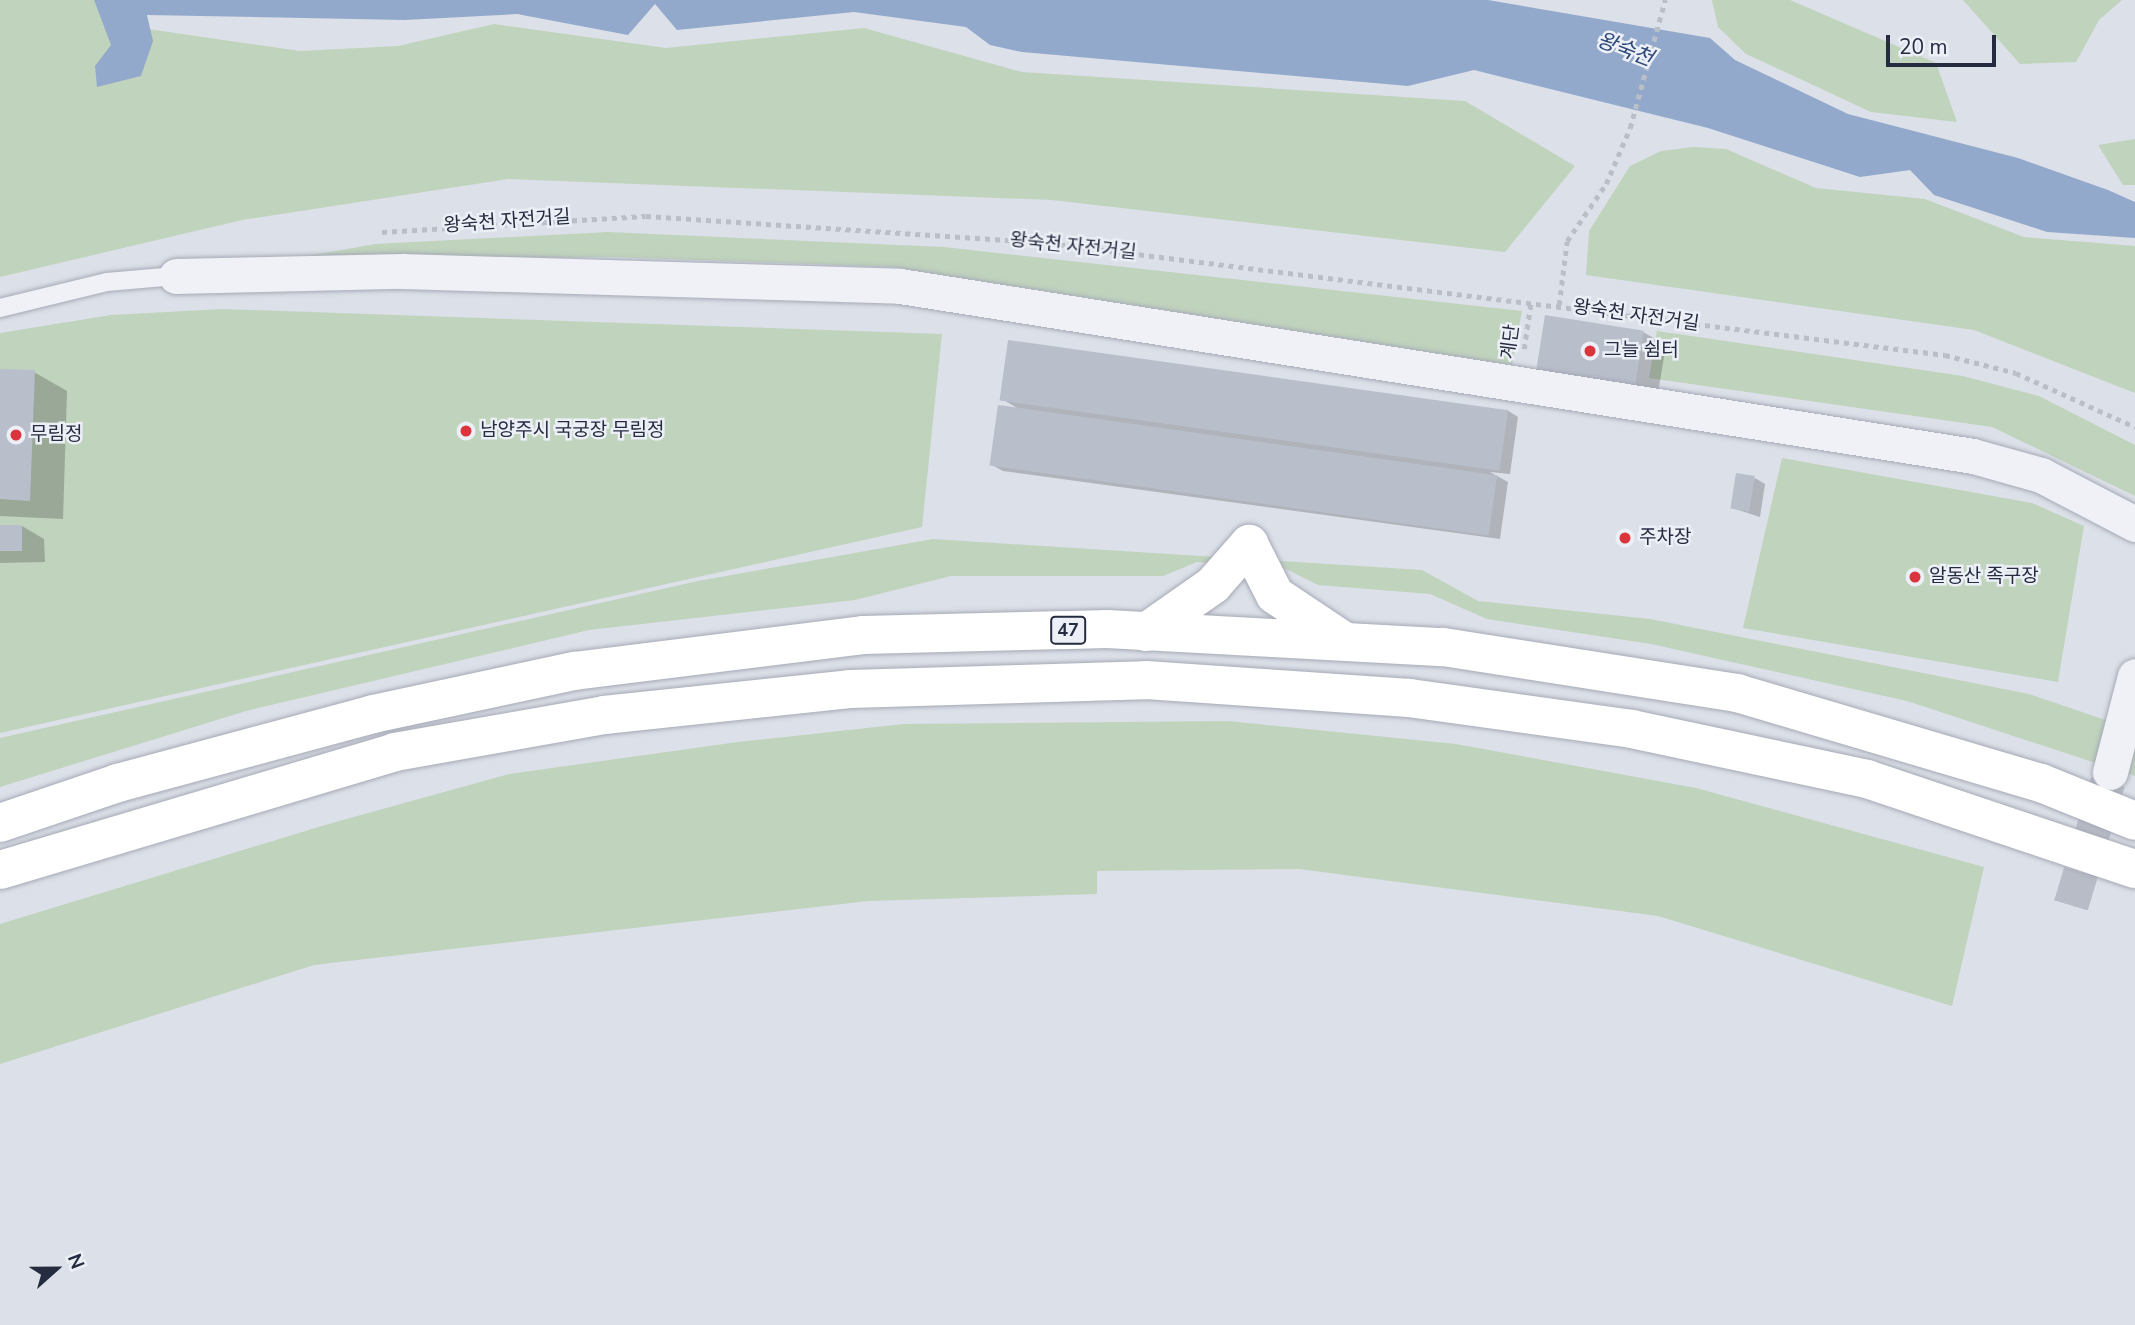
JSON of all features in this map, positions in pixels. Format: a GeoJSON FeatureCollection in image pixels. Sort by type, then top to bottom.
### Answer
{"type":"FeatureCollection","features":[{"type":"Feature","properties":{"kind":"highway"},"geometry":{"type":"LineString","coordinates":[[1146,632],[1213,584],[1249,544],[1275,595],[1346,642]]}},
{"type":"Feature","properties":{"kind":"highway","name":"47"},"geometry":{"type":"LineString","coordinates":[[0,823],[117,783],[373,714],[573,671],[863,635],[1146,632],[1443,647],[1737,693],[2041,783],[2135,821]]}},
{"type":"Feature","properties":{"kind":"highway"},"geometry":{"type":"LineString","coordinates":[[0,870],[395,752],[604,715],[850,689],[1146,680],[1409,698],[1632,729],[1867,779],[2135,869]]}},
{"type":"Feature","properties":{"kind":"street"},"geometry":{"type":"LineString","coordinates":[[176,276],[402,271],[901,286],[1973,456],[2041,475],[2135,524]]}},
{"type":"Feature","properties":{"kind":"street"},"geometry":{"type":"LineString","coordinates":[[2110,772],[2135,676]]}},
{"type":"Feature","properties":{"kind":"lane"},"geometry":{"type":"LineString","coordinates":[[0,308],[107,282],[176,276]]}},
{"type":"Feature","properties":{"kind":"path"},"geometry":{"type":"LineString","coordinates":[[1559,306],[1567,242],[1606,184],[1630,128],[1664,15],[1665,0]]}},
{"type":"Feature","properties":{"kind":"path","name":"왕숙천 자전거길"},"geometry":{"type":"LineString","coordinates":[[376,233],[573,217],[771,223],[1040,242],[1531,301],[1945,355],[2016,373],[2135,427]]}},
{"type":"Feature","properties":{"kind":"path","name":"계단"},"geometry":{"type":"LineString","coordinates":[[1520,386],[1531,301]]}},
{"type":"Feature","properties":{"kind":"green space"},"geometry":{"type":"Polygon","coordinates":[[[0,0],[105,0],[148,29],[300,51],[398,46],[494,24],[666,48],[864,28],[1022,72],[1465,101],[1575,166],[1505,252],[1052,200],[508,179],[242,220],[0,277],[0,0]]]}},
{"type":"Feature","properties":{"kind":"green space"},"geometry":{"type":"Polygon","coordinates":[[[1712,0],[1790,0],[1936,63],[1957,122],[1871,112],[1746,54],[1718,27],[1712,0]]]}},
{"type":"Feature","properties":{"kind":"green space"},"geometry":{"type":"Polygon","coordinates":[[[1963,0],[2122,0],[2099,20],[2076,62],[2020,64],[1963,0]]]}},
{"type":"Feature","properties":{"kind":"green space"},"geometry":{"type":"Polygon","coordinates":[[[2135,139],[2135,185],[2123,185],[2098,145],[2135,139]]]}},
{"type":"Feature","properties":{"kind":"green space"},"geometry":{"type":"Polygon","coordinates":[[[1693,147],[1726,149],[1816,188],[1925,199],[2024,237],[2135,246],[2135,393],[1974,330],[1586,275],[1589,231],[1630,166],[1661,151],[1693,147]]]}},
{"type":"Feature","properties":{"kind":"green space"},"geometry":{"type":"Polygon","coordinates":[[[608,232],[944,247],[1522,311],[1512,365],[894,267],[611,257],[285,260],[375,244],[608,232]]]}},
{"type":"Feature","properties":{"kind":"green space","name":"남양주시 국궁장 무림정"},"geometry":{"type":"Polygon","coordinates":[[[222,309],[942,334],[922,527],[0,733],[0,333],[111,315],[222,309]]]}},
{"type":"Feature","properties":{"kind":"green space"},"geometry":{"type":"Polygon","coordinates":[[[1657,331],[1963,376],[2039,396],[2135,445],[2135,496],[1992,427],[1649,378],[1657,331]]]}},
{"type":"Feature","properties":{"kind":"green space","name":"알동산 족구장"},"geometry":{"type":"Polygon","coordinates":[[[1782,458],[2032,503],[2084,526],[2058,682],[1743,628],[1782,458]]]}},
{"type":"Feature","properties":{"kind":"green space"},"geometry":{"type":"Polygon","coordinates":[[[933,539],[1422,570],[1478,601],[1650,619],[2029,694],[2135,730],[2135,776],[1907,701],[1651,644],[1487,619],[1430,594],[1318,585],[1286,569],[1197,562],[1163,576],[951,576],[855,600],[589,630],[246,711],[0,787],[0,738],[698,581],[933,539]]]}},
{"type":"Feature","properties":{"kind":"green space"},"geometry":{"type":"Polygon","coordinates":[[[1228,721],[1456,744],[1696,788],[1984,867],[1952,1006],[1658,916],[1299,869],[1097,871],[1097,894],[868,901],[314,965],[0,1064],[0,924],[325,825],[509,774],[738,742],[904,724],[1228,721]]]}},
{"type":"Feature","properties":{"kind":"water","name":"왕숙천"},"geometry":{"type":"Polygon","coordinates":[[[94,0],[1488,0],[1710,38],[1735,60],[1848,114],[2018,158],[2135,202],[2135,238],[2047,232],[1934,195],[1910,170],[1860,177],[1708,128],[1474,70],[1408,86],[1022,52],[990,45],[966,27],[854,12],[677,30],[655,4],[628,35],[517,14],[405,20],[147,15],[153,41],[141,76],[97,87],[95,66],[111,45],[94,0]]]}},
{"type":"Feature","properties":{"kind":"building","name":"그늘 쉼터"},"geometry":{"type":"Polygon","coordinates":[[[1545,315],[1644,331],[1635,387],[1536,371],[1545,315]]]}},
{"type":"Feature","properties":{"kind":"building"},"geometry":{"type":"Polygon","coordinates":[[[1008,340],[1508,410],[1500,471],[1000,400],[1008,340]]]}},
{"type":"Feature","properties":{"kind":"building","name":"무림정"},"geometry":{"type":"Polygon","coordinates":[[[0,369],[35,370],[30,501],[0,499],[0,369]]]}},
{"type":"Feature","properties":{"kind":"building"},"geometry":{"type":"Polygon","coordinates":[[[998,405],[1497,475],[1489,536],[990,465],[998,405]]]}},
{"type":"Feature","properties":{"kind":"building"},"geometry":{"type":"Polygon","coordinates":[[[1736,473],[1755,476],[1749,512],[1730,509],[1736,473]]]}},
{"type":"Feature","properties":{"kind":"building"},"geometry":{"type":"Polygon","coordinates":[[[0,525],[22,525],[22,551],[0,551],[0,525]]]}},
{"type":"Feature","properties":{"kind":"tunnel"},"geometry":{"type":"LineString","coordinates":[[2071,905],[2108,781]]}},
{"type":"Feature","properties":{"kind":"place","name":"그늘 쉼터"},"geometry":{"type":"Point","coordinates":[1590,351]}},
{"type":"Feature","properties":{"kind":"place","name":"남양주시 국궁장 무림정"},"geometry":{"type":"Point","coordinates":[466,431]}},
{"type":"Feature","properties":{"kind":"place","name":"무림정"},"geometry":{"type":"Point","coordinates":[16,435]}},
{"type":"Feature","properties":{"kind":"place","name":"주차장"},"geometry":{"type":"Point","coordinates":[1625,538]}},
{"type":"Feature","properties":{"kind":"place","name":"알동산 족구장"},"geometry":{"type":"Point","coordinates":[1915,577]}}]}
